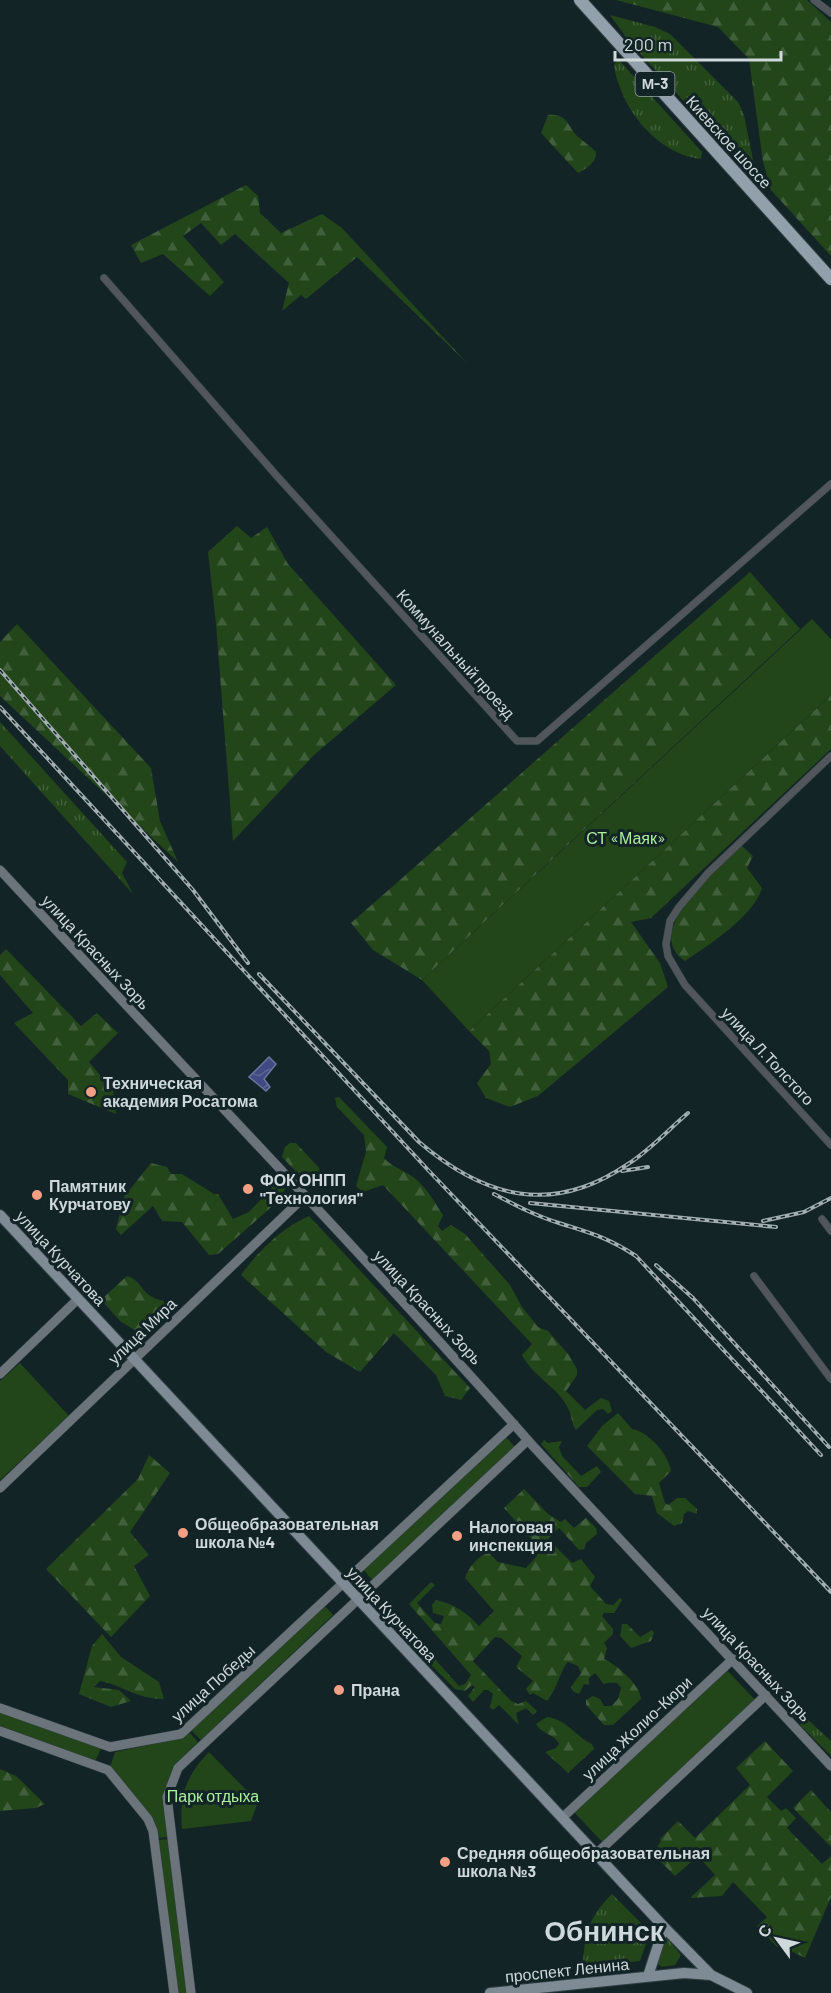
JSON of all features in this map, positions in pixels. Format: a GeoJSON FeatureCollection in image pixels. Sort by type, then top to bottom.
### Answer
{"type":"FeatureCollection","features":[{"type":"Feature","properties":{"kind":"highway","name":"Киевское шоссе"},"geometry":{"type":"LineString","coordinates":[[580,0],[831,279]]}},
{"type":"Feature","properties":{"kind":"main road","name":"улица Курчатова"},"geometry":{"type":"LineString","coordinates":[[0,1215],[711,1975]]}},
{"type":"Feature","properties":{"kind":"main road"},"geometry":{"type":"LineString","coordinates":[[648,1976],[664,1927]]}},
{"type":"Feature","properties":{"kind":"main road","name":"проспект Ленина"},"geometry":{"type":"LineString","coordinates":[[490,1993],[547,1990],[684,1973],[711,1975]]}},
{"type":"Feature","properties":{"kind":"main road"},"geometry":{"type":"LineString","coordinates":[[711,1975],[747,1993]]}},
{"type":"Feature","properties":{"kind":"street"},"geometry":{"type":"LineString","coordinates":[[814,0],[831,14]]}},
{"type":"Feature","properties":{"kind":"street","name":"Коммунальный проезд"},"geometry":{"type":"LineString","coordinates":[[104,278],[276,475],[517,741],[537,741],[831,484]]}},
{"type":"Feature","properties":{"kind":"street","name":"улица Л.Толстого"},"geometry":{"type":"LineString","coordinates":[[831,756],[708,873],[670,921],[666,944],[668,956],[685,985],[831,1145]]}},
{"type":"Feature","properties":{"kind":"street","name":"улица Красных Зорь"},"geometry":{"type":"LineString","coordinates":[[0,870],[306,1196],[528,1440],[831,1766]]}},
{"type":"Feature","properties":{"kind":"street","name":"улица Мира"},"geometry":{"type":"LineString","coordinates":[[0,1488],[306,1196]]}},
{"type":"Feature","properties":{"kind":"street"},"geometry":{"type":"LineString","coordinates":[[822,1219],[831,1231]]}},
{"type":"Feature","properties":{"kind":"street"},"geometry":{"type":"LineString","coordinates":[[754,1276],[831,1378]]}},
{"type":"Feature","properties":{"kind":"street"},"geometry":{"type":"LineString","coordinates":[[0,1374],[78,1299]]}},
{"type":"Feature","properties":{"kind":"street","name":"улица Победы"},"geometry":{"type":"LineString","coordinates":[[106,1757],[181,1734],[514,1424]]}},
{"type":"Feature","properties":{"kind":"street"},"geometry":{"type":"LineString","coordinates":[[191,1993],[167,1797],[178,1768],[528,1440]]}},
{"type":"Feature","properties":{"kind":"street","name":"улица Жолио-Кюри"},"geometry":{"type":"LineString","coordinates":[[562,1818],[733,1659]]}},
{"type":"Feature","properties":{"kind":"street"},"geometry":{"type":"LineString","coordinates":[[596,1854],[766,1695]]}},
{"type":"Feature","properties":{"kind":"street"},"geometry":{"type":"LineString","coordinates":[[0,1708],[106,1757]]}},
{"type":"Feature","properties":{"kind":"street"},"geometry":{"type":"LineString","coordinates":[[0,1731],[106,1757]]}},
{"type":"Feature","properties":{"kind":"street"},"geometry":{"type":"LineString","coordinates":[[106,1757],[108,1770],[151,1825],[174,1993]]}},
{"type":"Feature","properties":{"kind":"green space"},"geometry":{"type":"Polygon","coordinates":[[[616,0],[807,0],[831,22],[831,256],[771,190],[763,162],[749,59],[718,27],[616,0]]]}},
{"type":"Feature","properties":{"kind":"green space"},"geometry":{"type":"Polygon","coordinates":[[[610,15],[655,27],[670,34],[738,102],[744,115],[756,175],[749,173],[628,40],[610,15]]]}},
{"type":"Feature","properties":{"kind":"green space"},"geometry":{"type":"Polygon","coordinates":[[[618,59],[702,152],[701,159],[669,148],[643,126],[632,112],[618,81],[614,65],[618,59]]]}},
{"type":"Feature","properties":{"kind":"green space"},"geometry":{"type":"Polygon","coordinates":[[[548,115],[563,118],[577,136],[596,152],[593,162],[578,173],[541,133],[548,115]]]}},
{"type":"Feature","properties":{"kind":"green space"},"geometry":{"type":"Polygon","coordinates":[[[246,185],[258,196],[260,213],[281,233],[322,214],[342,228],[467,363],[357,257],[306,299],[301,295],[282,311],[289,283],[235,234],[221,245],[201,223],[183,236],[224,282],[210,296],[163,254],[141,263],[131,245],[246,185]]]}},
{"type":"Feature","properties":{"kind":"green space"},"geometry":{"type":"Polygon","coordinates":[[[237,526],[251,538],[267,527],[288,564],[396,685],[314,755],[233,841],[208,552],[237,526]]]}},
{"type":"Feature","properties":{"kind":"green space"},"geometry":{"type":"Polygon","coordinates":[[[750,572],[800,629],[422,980],[373,950],[351,923],[750,572]]]}},
{"type":"Feature","properties":{"kind":"green space","name":"СТ «Маяк»"},"geometry":{"type":"Polygon","coordinates":[[[812,619],[831,639],[831,695],[469,1031],[422,980],[812,619]]]}},
{"type":"Feature","properties":{"kind":"green space"},"geometry":{"type":"Polygon","coordinates":[[[17,624],[151,768],[160,821],[178,862],[0,696],[0,642],[17,624]]]}},
{"type":"Feature","properties":{"kind":"green space"},"geometry":{"type":"Polygon","coordinates":[[[831,695],[831,749],[651,918],[631,922],[660,963],[668,987],[538,1096],[510,1107],[486,1098],[477,1083],[491,1064],[489,1051],[469,1031],[831,695]]]}},
{"type":"Feature","properties":{"kind":"green space"},"geometry":{"type":"Polygon","coordinates":[[[0,722],[127,862],[122,873],[133,894],[0,746],[0,722]]]}},
{"type":"Feature","properties":{"kind":"green space"},"geometry":{"type":"Polygon","coordinates":[[[742,846],[753,856],[747,868],[762,888],[757,899],[730,929],[685,961],[674,949],[672,934],[677,917],[702,884],[742,846]]]}},
{"type":"Feature","properties":{"kind":"green space"},"geometry":{"type":"Polygon","coordinates":[[[6,949],[81,1026],[97,1013],[118,1033],[89,1062],[113,1090],[116,1114],[68,1094],[68,1080],[14,1023],[33,1013],[0,975],[0,955],[6,949]]]}},
{"type":"Feature","properties":{"kind":"green space"},"geometry":{"type":"Polygon","coordinates":[[[339,1097],[387,1147],[384,1158],[413,1177],[428,1192],[443,1215],[438,1226],[442,1231],[451,1225],[465,1234],[510,1285],[522,1307],[538,1327],[548,1331],[568,1354],[577,1369],[577,1375],[566,1391],[585,1410],[601,1398],[609,1401],[612,1411],[608,1414],[603,1409],[597,1410],[576,1430],[564,1401],[533,1370],[522,1355],[532,1344],[383,1185],[363,1192],[356,1186],[366,1152],[364,1135],[337,1107],[335,1098],[339,1097]]]}},
{"type":"Feature","properties":{"kind":"green space"},"geometry":{"type":"Polygon","coordinates":[[[290,1143],[296,1143],[319,1168],[320,1173],[311,1183],[307,1183],[282,1157],[285,1147],[290,1143]]]}},
{"type":"Feature","properties":{"kind":"green space"},"geometry":{"type":"Polygon","coordinates":[[[151,1163],[167,1167],[171,1174],[182,1174],[214,1194],[218,1194],[233,1219],[249,1212],[281,1178],[288,1185],[277,1202],[218,1254],[209,1255],[182,1222],[162,1221],[153,1206],[121,1235],[116,1229],[124,1197],[151,1163]]]}},
{"type":"Feature","properties":{"kind":"green space"},"geometry":{"type":"Polygon","coordinates":[[[309,1216],[470,1388],[461,1400],[445,1396],[436,1375],[394,1333],[360,1372],[326,1352],[241,1275],[271,1241],[289,1227],[309,1216]]]}},
{"type":"Feature","properties":{"kind":"green space"},"geometry":{"type":"Polygon","coordinates":[[[127,1276],[137,1282],[150,1296],[164,1301],[165,1307],[152,1324],[139,1333],[120,1321],[104,1303],[104,1297],[127,1276]]]}},
{"type":"Feature","properties":{"kind":"green space"},"geometry":{"type":"Polygon","coordinates":[[[20,1363],[69,1416],[0,1480],[0,1381],[20,1363]]]}},
{"type":"Feature","properties":{"kind":"green space"},"geometry":{"type":"Polygon","coordinates":[[[618,1413],[632,1429],[651,1439],[666,1458],[671,1471],[659,1483],[665,1503],[668,1505],[677,1498],[685,1498],[697,1509],[697,1514],[688,1511],[684,1514],[682,1523],[674,1526],[657,1513],[652,1496],[635,1494],[587,1446],[602,1426],[618,1413]]]}},
{"type":"Feature","properties":{"kind":"green space"},"geometry":{"type":"Polygon","coordinates":[[[506,1437],[515,1447],[372,1580],[363,1569],[506,1437]]]}},
{"type":"Feature","properties":{"kind":"green space"},"geometry":{"type":"Polygon","coordinates":[[[544,1440],[548,1443],[562,1441],[559,1447],[562,1456],[581,1476],[597,1466],[601,1472],[587,1487],[579,1487],[541,1444],[544,1440]]]}},
{"type":"Feature","properties":{"kind":"green space"},"geometry":{"type":"Polygon","coordinates":[[[149,1455],[170,1473],[130,1532],[149,1555],[134,1566],[150,1596],[111,1637],[46,1569],[138,1479],[149,1455]]]}},
{"type":"Feature","properties":{"kind":"green space"},"geometry":{"type":"Polygon","coordinates":[[[524,1489],[548,1514],[561,1522],[565,1519],[574,1528],[586,1518],[596,1528],[597,1534],[586,1543],[584,1549],[579,1550],[559,1528],[548,1539],[572,1563],[581,1559],[595,1577],[590,1586],[606,1604],[613,1605],[620,1598],[622,1600],[614,1613],[604,1613],[602,1616],[613,1629],[613,1634],[604,1643],[607,1648],[604,1659],[627,1676],[637,1688],[641,1699],[613,1725],[604,1725],[586,1705],[586,1700],[593,1696],[600,1699],[604,1706],[611,1706],[618,1699],[621,1688],[617,1683],[604,1684],[595,1673],[589,1678],[589,1685],[584,1684],[579,1694],[574,1692],[571,1687],[581,1673],[578,1666],[568,1662],[547,1701],[533,1693],[530,1695],[526,1689],[533,1681],[516,1667],[522,1656],[501,1638],[495,1637],[473,1661],[511,1701],[518,1704],[526,1701],[537,1711],[533,1715],[526,1708],[516,1713],[519,1725],[499,1705],[493,1710],[490,1707],[493,1694],[488,1690],[484,1690],[473,1702],[468,1696],[475,1687],[472,1685],[465,1691],[455,1689],[428,1662],[433,1657],[459,1686],[465,1684],[471,1675],[409,1604],[431,1582],[435,1585],[417,1603],[435,1623],[441,1624],[444,1616],[433,1613],[432,1605],[436,1600],[459,1609],[479,1626],[494,1611],[465,1578],[474,1562],[485,1554],[489,1553],[498,1562],[526,1568],[537,1556],[538,1546],[504,1508],[524,1489]]]}},
{"type":"Feature","properties":{"kind":"green space"},"geometry":{"type":"Polygon","coordinates":[[[325,1606],[333,1615],[201,1740],[191,1730],[325,1606]]]}},
{"type":"Feature","properties":{"kind":"green space"},"geometry":{"type":"Polygon","coordinates":[[[622,1624],[627,1624],[640,1637],[652,1630],[654,1633],[651,1641],[631,1648],[620,1636],[622,1624]]]}},
{"type":"Feature","properties":{"kind":"green space"},"geometry":{"type":"Polygon","coordinates":[[[102,1634],[121,1657],[159,1682],[164,1699],[145,1697],[100,1681],[94,1687],[119,1690],[131,1701],[111,1707],[79,1694],[92,1646],[102,1634]]]}},
{"type":"Feature","properties":{"kind":"green space"},"geometry":{"type":"Polygon","coordinates":[[[726,1669],[755,1700],[603,1843],[574,1812],[726,1669]]]}},
{"type":"Feature","properties":{"kind":"green space"},"geometry":{"type":"Polygon","coordinates":[[[0,1712],[101,1748],[95,1762],[0,1728],[0,1712]]]}},
{"type":"Feature","properties":{"kind":"green space"},"geometry":{"type":"Polygon","coordinates":[[[547,1717],[565,1724],[592,1744],[594,1749],[568,1773],[545,1752],[556,1748],[559,1744],[536,1724],[547,1717]]]}},
{"type":"Feature","properties":{"kind":"green space"},"geometry":{"type":"Polygon","coordinates":[[[805,1717],[831,1741],[831,1756],[800,1725],[805,1717]]]}},
{"type":"Feature","properties":{"kind":"green space"},"geometry":{"type":"Polygon","coordinates":[[[189,1732],[198,1742],[171,1775],[166,1795],[170,1837],[157,1838],[110,1767],[115,1752],[181,1738],[189,1732]]]}},
{"type":"Feature","properties":{"kind":"green space"},"geometry":{"type":"Polygon","coordinates":[[[765,1741],[793,1771],[767,1797],[781,1811],[786,1808],[796,1818],[787,1828],[822,1864],[831,1856],[831,1897],[805,1958],[781,1946],[777,1947],[757,1926],[767,1917],[733,1882],[722,1896],[690,1898],[715,1875],[698,1856],[675,1876],[653,1854],[660,1839],[678,1821],[695,1838],[750,1785],[736,1768],[765,1741]]]}},
{"type":"Feature","properties":{"kind":"green space","name":"Парк отдыха"},"geometry":{"type":"Polygon","coordinates":[[[209,1752],[258,1802],[251,1821],[182,1829],[181,1817],[186,1787],[195,1769],[209,1752]]]}},
{"type":"Feature","properties":{"kind":"green space"},"geometry":{"type":"Polygon","coordinates":[[[0,1769],[16,1776],[45,1804],[36,1808],[0,1811],[0,1769]]]}},
{"type":"Feature","properties":{"kind":"green space"},"geometry":{"type":"Polygon","coordinates":[[[811,1790],[831,1812],[831,1847],[793,1808],[811,1790]]]}},
{"type":"Feature","properties":{"kind":"green space"},"geometry":{"type":"Polygon","coordinates":[[[169,1839],[189,1993],[176,1993],[157,1840],[169,1839]]]}},
{"type":"Feature","properties":{"kind":"green space"},"geometry":{"type":"Polygon","coordinates":[[[612,1894],[650,1932],[640,1961],[583,1968],[589,1927],[597,1911],[612,1894]]]}},
{"type":"Feature","properties":{"kind":"green space"},"geometry":{"type":"Polygon","coordinates":[[[667,1938],[681,1955],[675,1965],[662,1967],[657,1964],[667,1938]]]}},
{"type":"Feature","properties":{"kind":"water"},"geometry":{"type":"Polygon","coordinates":[[[269,1057],[276,1064],[264,1079],[270,1087],[266,1091],[249,1077],[269,1057]]]}},
{"type":"Feature","properties":{"kind":"railway"},"geometry":{"type":"LineString","coordinates":[[0,670],[193,890],[248,963]]}},
{"type":"Feature","properties":{"kind":"railway"},"geometry":{"type":"LineString","coordinates":[[0,707],[429,1171],[831,1592]]}},
{"type":"Feature","properties":{"kind":"railway"},"geometry":{"type":"LineString","coordinates":[[259,974],[419,1142],[444,1161],[494,1187],[520,1194],[546,1195],[573,1190],[600,1180],[636,1158],[688,1113]]}},
{"type":"Feature","properties":{"kind":"railway"},"geometry":{"type":"LineString","coordinates":[[622,1171],[648,1167]]}},
{"type":"Feature","properties":{"kind":"railway"},"geometry":{"type":"LineString","coordinates":[[494,1194],[542,1217],[607,1240],[636,1256],[821,1455]]}},
{"type":"Feature","properties":{"kind":"railway"},"geometry":{"type":"LineString","coordinates":[[763,1221],[804,1212],[831,1198]]}},
{"type":"Feature","properties":{"kind":"railway"},"geometry":{"type":"LineString","coordinates":[[530,1203],[776,1227]]}},
{"type":"Feature","properties":{"kind":"railway"},"geometry":{"type":"LineString","coordinates":[[656,1265],[693,1298],[829,1447]]}},
{"type":"Feature","properties":{"kind":"place","name":"Техническая академия Росатома"},"geometry":{"type":"Point","coordinates":[91,1092]}},
{"type":"Feature","properties":{"kind":"place","name":"ФОК ОНПП \"Технология\""},"geometry":{"type":"Point","coordinates":[248,1189]}},
{"type":"Feature","properties":{"kind":"place","name":"Памятник Курчатову"},"geometry":{"type":"Point","coordinates":[37,1195]}},
{"type":"Feature","properties":{"kind":"place","name":"Общеобразовательная школа №4"},"geometry":{"type":"Point","coordinates":[183,1533]}},
{"type":"Feature","properties":{"kind":"place","name":"Налоговая инспекция"},"geometry":{"type":"Point","coordinates":[457,1536]}},
{"type":"Feature","properties":{"kind":"place","name":"Прана"},"geometry":{"type":"Point","coordinates":[339,1690]}},
{"type":"Feature","properties":{"kind":"place","name":"Средняя общеобразовательная школа №3"},"geometry":{"type":"Point","coordinates":[445,1862]}},
{"type":"Feature","properties":{"kind":"district","name":"Обнинск"},"geometry":{"type":"Point","coordinates":[604,1931]}}]}
